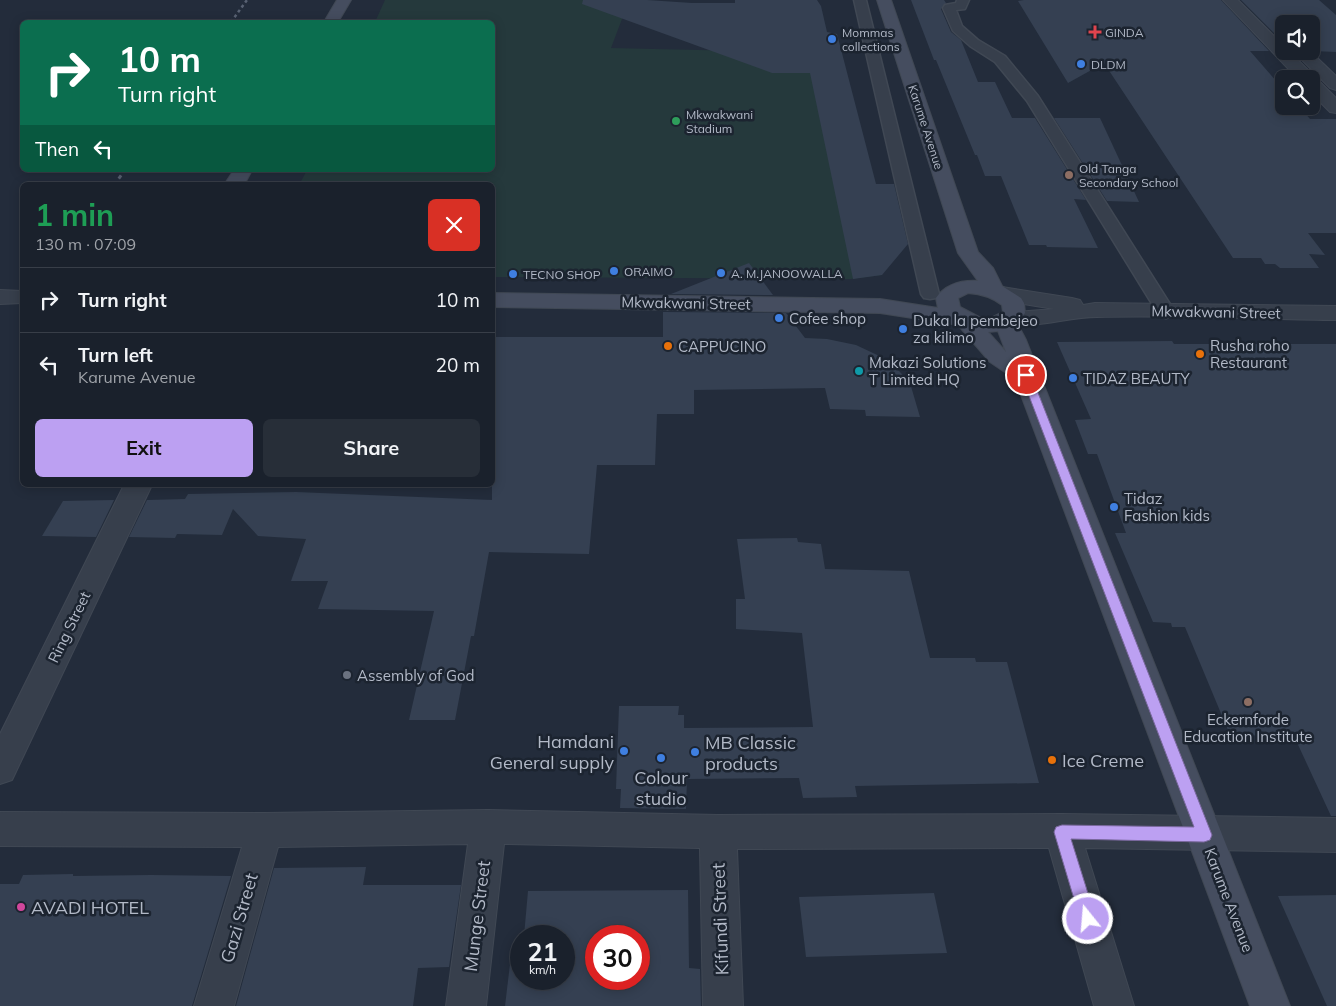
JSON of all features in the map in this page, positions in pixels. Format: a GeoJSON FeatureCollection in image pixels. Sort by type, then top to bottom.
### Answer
{"type":"FeatureCollection","features":[{"type":"Feature","properties":{"kind":"main road"},"geometry":{"type":"LineString","coordinates":[[332,20],[344,0]]}},
{"type":"Feature","properties":{"kind":"main road","name":"Karume Avenue"},"geometry":{"type":"LineString","coordinates":[[884,0],[968,253]]}},
{"type":"Feature","properties":{"kind":"main road"},"geometry":{"type":"LineString","coordinates":[[998,292],[968,253],[946,293],[949,309],[964,320],[998,358],[1026,375]]}},
{"type":"Feature","properties":{"kind":"main road","name":"Mkwakwani Street"},"geometry":{"type":"LineString","coordinates":[[880,306],[974,287],[998,292]]}},
{"type":"Feature","properties":{"kind":"main road","name":"Karume Avenue"},"geometry":{"type":"LineString","coordinates":[[998,292],[1013,303],[1014,314],[1008,320],[1026,375],[1270,1006]]}},
{"type":"Feature","properties":{"kind":"main road","name":"Mkwakwani Street"},"geometry":{"type":"LineString","coordinates":[[495,300],[880,306],[992,325],[1008,320]]}},
{"type":"Feature","properties":{"kind":"street"},"geometry":{"type":"LineString","coordinates":[[1230,0],[1298,70]]}},
{"type":"Feature","properties":{"kind":"street"},"geometry":{"type":"LineString","coordinates":[[1248,0],[1275,26]]}},
{"type":"Feature","properties":{"kind":"street"},"geometry":{"type":"LineString","coordinates":[[1310,60],[1336,85]]}},
{"type":"Feature","properties":{"kind":"street"},"geometry":{"type":"LineString","coordinates":[[1320,92],[1336,108]]}},
{"type":"Feature","properties":{"kind":"street","name":"Mkwakwani Street"},"geometry":{"type":"LineString","coordinates":[[998,292],[1095,310]]}},
{"type":"Feature","properties":{"kind":"street"},"geometry":{"type":"LineString","coordinates":[[0,298],[20,297]]}},
{"type":"Feature","properties":{"kind":"street","name":"Mkwakwani Street"},"geometry":{"type":"LineString","coordinates":[[1008,320],[1095,310],[1336,313]]}},
{"type":"Feature","properties":{"kind":"street","name":"Ring Street"},"geometry":{"type":"LineString","coordinates":[[0,769],[137,487]]}},
{"type":"Feature","properties":{"kind":"street"},"geometry":{"type":"LineString","coordinates":[[0,829],[265,830],[488,827],[718,832],[1062,832],[1336,835]]}},
{"type":"Feature","properties":{"kind":"street","name":"Munge Street"},"geometry":{"type":"LineString","coordinates":[[466,1006],[488,827]]}},
{"type":"Feature","properties":{"kind":"street","name":"Gazi Street"},"geometry":{"type":"LineString","coordinates":[[214,1006],[265,830]]}},
{"type":"Feature","properties":{"kind":"street","name":"Kifundi Street"},"geometry":{"type":"LineString","coordinates":[[718,832],[723,1006]]}},
{"type":"Feature","properties":{"kind":"street"},"geometry":{"type":"LineString","coordinates":[[1062,832],[1114,1006]]}},
{"type":"Feature","properties":{"kind":"lane"},"geometry":{"type":"LineString","coordinates":[[860,0],[946,293]]}},
{"type":"Feature","properties":{"kind":"lane"},"geometry":{"type":"LineString","coordinates":[[963,0],[961,6],[949,8],[958,28],[974,43],[1000,58],[1033,99],[1166,312]]}},
{"type":"Feature","properties":{"kind":"green space","name":"Mkwakwani Stadium"},"geometry":{"type":"Polygon","coordinates":[[[385,0],[596,0],[625,11],[611,48],[828,53],[882,275],[851,279],[495,277],[495,182],[301,182],[306,172],[495,172],[495,20],[376,20],[385,0]]]}},
{"type":"Feature","properties":{"kind":"building"},"geometry":{"type":"Polygon","coordinates":[[[583,0],[735,3],[735,0],[817,0],[821,6],[827,32],[837,34],[876,184],[894,184],[908,244],[882,275],[853,279],[810,73],[772,73],[582,4],[583,0]]]}},
{"type":"Feature","properties":{"kind":"building"},"geometry":{"type":"Polygon","coordinates":[[[911,0],[944,0],[946,3],[941,9],[951,32],[961,40],[978,82],[995,82],[1012,118],[1035,118],[1086,200],[1074,199],[1098,248],[1029,245],[1001,176],[985,176],[936,60],[934,60],[911,0]]]}},
{"type":"Feature","properties":{"kind":"building"},"geometry":{"type":"Polygon","coordinates":[[[1221,0],[1269,51],[1250,51],[1275,80],[1275,115],[1307,115],[1310,119],[1336,119],[1336,233],[1308,233],[1325,255],[1309,254],[1319,268],[1280,268],[1275,264],[1265,264],[1261,258],[1233,258],[1104,63],[1068,83],[1018,1],[1221,0]]]}},
{"type":"Feature","properties":{"kind":"building"},"geometry":{"type":"Polygon","coordinates":[[[1241,0],[1319,0],[1336,15],[1336,52],[1320,51],[1320,15],[1275,15],[1275,34],[1241,0]]]}},
{"type":"Feature","properties":{"kind":"building"},"geometry":{"type":"Polygon","coordinates":[[[1054,118],[1100,118],[1139,202],[1107,201],[1054,118]]]}},
{"type":"Feature","properties":{"kind":"building"},"geometry":{"type":"Polygon","coordinates":[[[749,263],[773,295],[671,294],[749,263]]]}},
{"type":"Feature","properties":{"kind":"building"},"geometry":{"type":"Polygon","coordinates":[[[663,312],[786,313],[805,338],[827,339],[856,345],[890,361],[910,383],[920,417],[866,416],[865,410],[830,409],[825,388],[694,390],[694,414],[657,414],[655,465],[597,465],[589,554],[489,552],[474,636],[471,636],[455,720],[409,720],[434,611],[318,609],[328,581],[291,581],[306,539],[258,536],[233,509],[222,535],[177,534],[175,538],[129,537],[147,500],[185,499],[188,494],[296,492],[492,500],[492,487],[495,487],[495,337],[663,337],[663,312]]]}},
{"type":"Feature","properties":{"kind":"building"},"geometry":{"type":"Polygon","coordinates":[[[1172,341],[1174,344],[1336,344],[1336,816],[1331,816],[1294,736],[1230,735],[1185,627],[1172,627],[1171,623],[1153,622],[1115,533],[1126,533],[1097,454],[1088,454],[1075,420],[1091,419],[1057,342],[1172,341]]]}},
{"type":"Feature","properties":{"kind":"building"},"geometry":{"type":"Polygon","coordinates":[[[114,500],[96,537],[42,536],[63,501],[114,500]]]}},
{"type":"Feature","properties":{"kind":"building"},"geometry":{"type":"Polygon","coordinates":[[[797,538],[798,542],[821,544],[825,569],[909,571],[930,658],[975,658],[976,662],[1007,662],[1039,783],[855,786],[857,797],[803,798],[799,778],[687,779],[686,809],[620,808],[621,789],[616,789],[619,706],[679,706],[678,715],[684,715],[684,728],[813,727],[802,633],[736,629],[736,599],[745,599],[737,539],[797,538]]]}},
{"type":"Feature","properties":{"kind":"building"},"geometry":{"type":"Polygon","coordinates":[[[366,867],[363,885],[461,885],[449,967],[418,968],[413,1006],[236,1006],[274,868],[366,867]]]}},
{"type":"Feature","properties":{"kind":"building"},"geometry":{"type":"Polygon","coordinates":[[[73,874],[73,876],[231,876],[192,1006],[0,1006],[0,884],[19,884],[23,875],[73,874]]]}},
{"type":"Feature","properties":{"kind":"building"},"geometry":{"type":"Polygon","coordinates":[[[688,890],[689,968],[700,969],[701,1006],[505,1006],[510,964],[510,990],[575,990],[575,925],[525,925],[528,891],[688,890]]]}},
{"type":"Feature","properties":{"kind":"building"},"geometry":{"type":"Polygon","coordinates":[[[934,893],[947,953],[806,957],[799,897],[934,893]]]}},
{"type":"Feature","properties":{"kind":"building"},"geometry":{"type":"Polygon","coordinates":[[[1336,895],[1336,1006],[1327,1006],[1278,896],[1336,895]]]}},
{"type":"Feature","properties":{"kind":"railway"},"geometry":{"type":"LineString","coordinates":[[232,20],[247,0]]}},
{"type":"Feature","properties":{"kind":"railway"},"geometry":{"type":"LineString","coordinates":[[116,182],[124,172]]}},
{"type":"Feature","properties":{"kind":"place","name":"GINDA"},"geometry":{"type":"Point","coordinates":[1095,32]}},
{"type":"Feature","properties":{"kind":"place","name":"Mommas collections"},"geometry":{"type":"Point","coordinates":[832,39]}},
{"type":"Feature","properties":{"kind":"place","name":"DLDM"},"geometry":{"type":"Point","coordinates":[1081,64]}},
{"type":"Feature","properties":{"kind":"place","name":"Mkwakwani Stadium"},"geometry":{"type":"Point","coordinates":[676,121]}},
{"type":"Feature","properties":{"kind":"place","name":"Old Tanga Secondary School"},"geometry":{"type":"Point","coordinates":[1069,175]}},
{"type":"Feature","properties":{"kind":"place","name":"ORAIMO"},"geometry":{"type":"Point","coordinates":[614,271]}},
{"type":"Feature","properties":{"kind":"place","name":"A. M.JANOOWALLA"},"geometry":{"type":"Point","coordinates":[721,273]}},
{"type":"Feature","properties":{"kind":"place","name":"TECNO SHOP"},"geometry":{"type":"Point","coordinates":[513,274]}},
{"type":"Feature","properties":{"kind":"place","name":"Cofee shop"},"geometry":{"type":"Point","coordinates":[779,318]}},
{"type":"Feature","properties":{"kind":"place","name":"Duka la pembejeo za kilimo"},"geometry":{"type":"Point","coordinates":[903,329]}},
{"type":"Feature","properties":{"kind":"place","name":"CAPPUCINO"},"geometry":{"type":"Point","coordinates":[668,346]}},
{"type":"Feature","properties":{"kind":"place","name":"Rusha roho Restaurant"},"geometry":{"type":"Point","coordinates":[1200,354]}},
{"type":"Feature","properties":{"kind":"place","name":"Makazi Solutions T Limited HQ"},"geometry":{"type":"Point","coordinates":[859,371]}},
{"type":"Feature","properties":{"kind":"place","name":"TIDAZ BEAUTY"},"geometry":{"type":"Point","coordinates":[1073,378]}},
{"type":"Feature","properties":{"kind":"place","name":"Tidaz Fashion kids"},"geometry":{"type":"Point","coordinates":[1114,507]}},
{"type":"Feature","properties":{"kind":"place","name":"Assembly of God"},"geometry":{"type":"Point","coordinates":[347,675]}},
{"type":"Feature","properties":{"kind":"place","name":"Eckernforde Education Institute"},"geometry":{"type":"Point","coordinates":[1248,702]}},
{"type":"Feature","properties":{"kind":"place","name":"Hamdani General supply"},"geometry":{"type":"Point","coordinates":[624,751]}},
{"type":"Feature","properties":{"kind":"place","name":"MB Classic products"},"geometry":{"type":"Point","coordinates":[695,752]}},
{"type":"Feature","properties":{"kind":"place","name":"Colour studio"},"geometry":{"type":"Point","coordinates":[661,758]}},
{"type":"Feature","properties":{"kind":"place","name":"Ice Creme"},"geometry":{"type":"Point","coordinates":[1052,760]}},
{"type":"Feature","properties":{"kind":"place","name":"AVADI HOTEL"},"geometry":{"type":"Point","coordinates":[21,907]}},
{"type":"Feature","properties":{"kind":"route"},"geometry":{"type":"LineString","coordinates":[[1026,375],[1204,835],[1062,832],[1088,919]]}}]}
